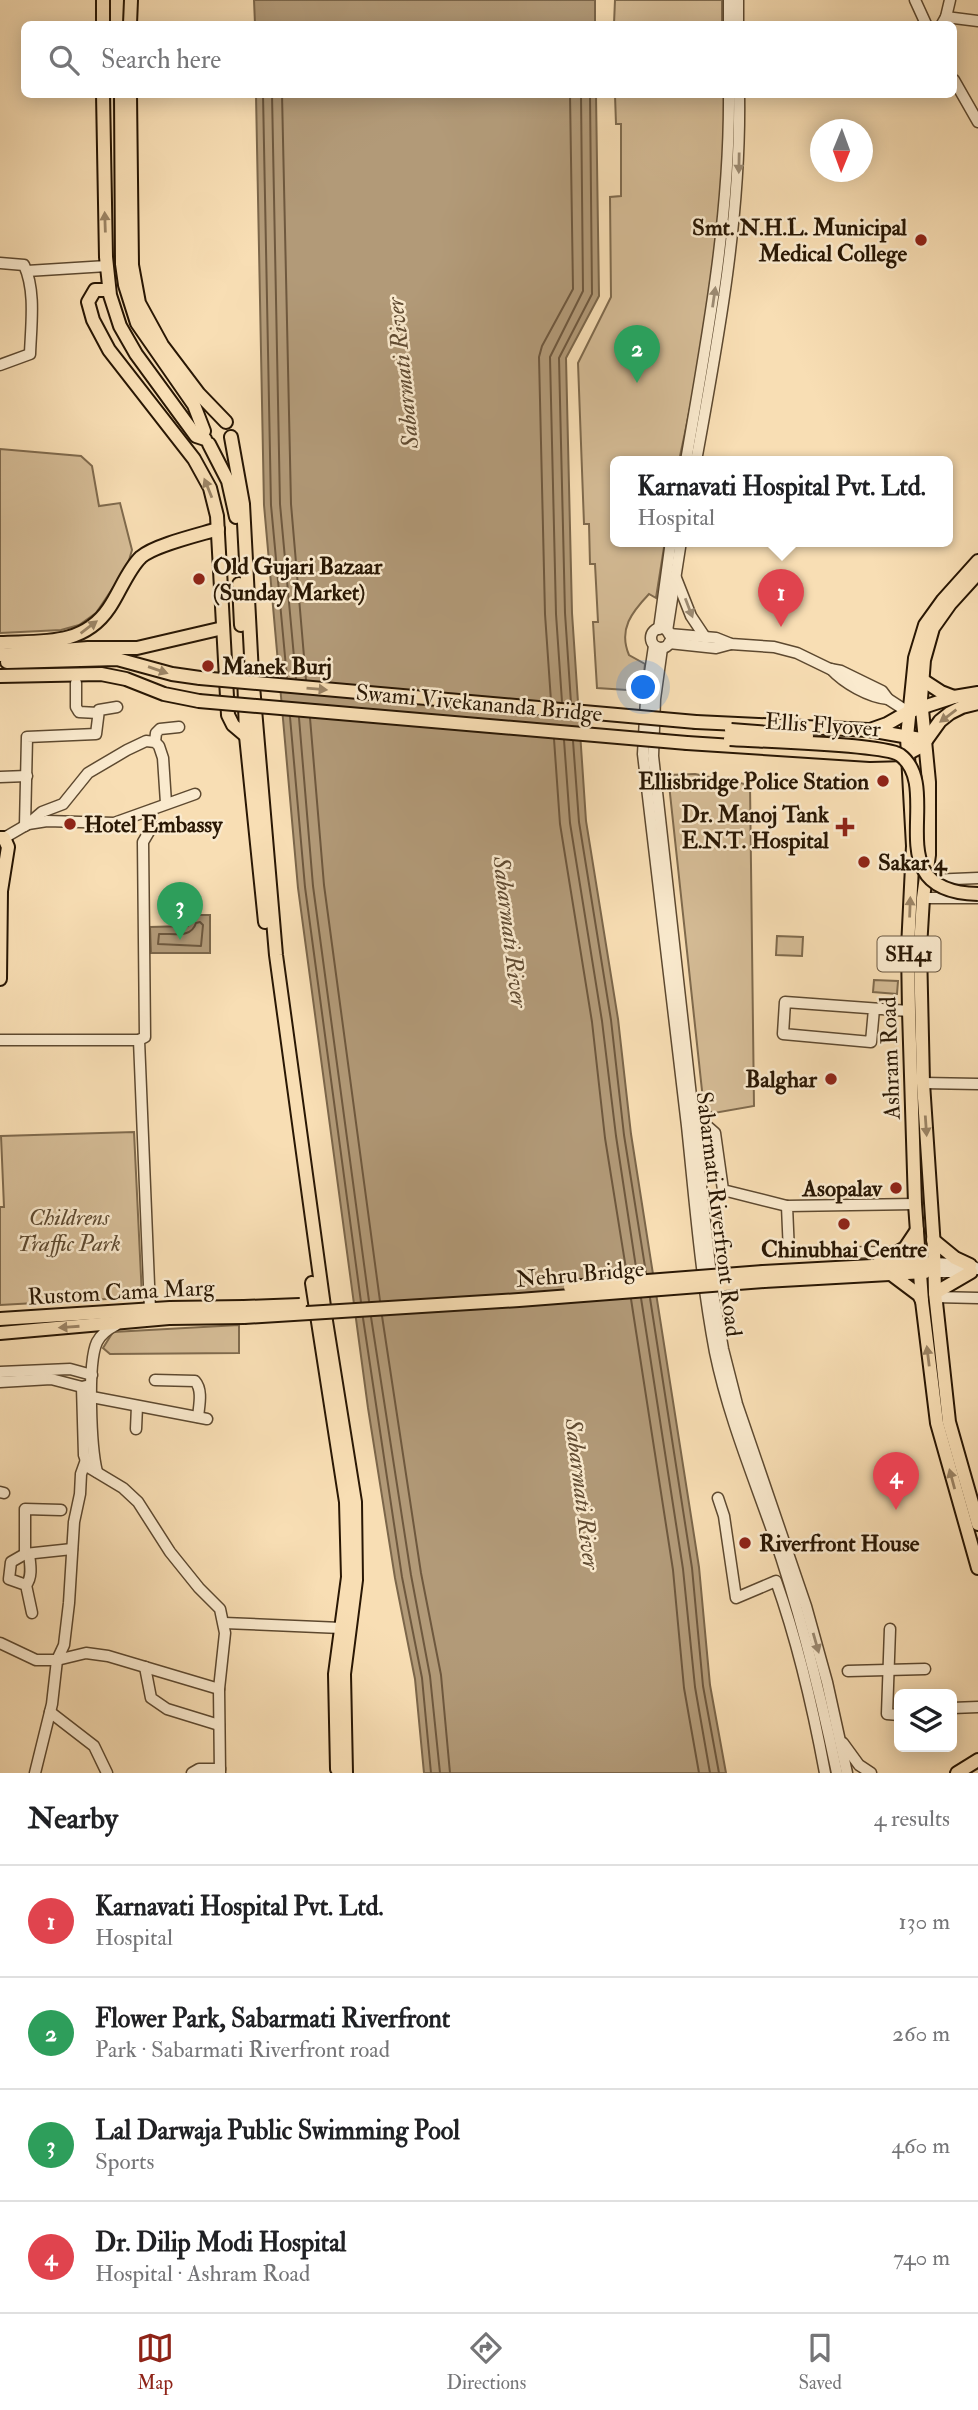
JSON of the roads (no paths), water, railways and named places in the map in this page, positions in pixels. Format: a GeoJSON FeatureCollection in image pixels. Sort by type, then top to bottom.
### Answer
{"type":"FeatureCollection","features":[{"type":"Feature","properties":{"kind":"main road"},"geometry":{"type":"LineString","coordinates":[[103,0],[103,21]]}},
{"type":"Feature","properties":{"kind":"main road"},"geometry":{"type":"LineString","coordinates":[[122,0],[122,21]]}},
{"type":"Feature","properties":{"kind":"main road"},"geometry":{"type":"LineString","coordinates":[[130,21],[131,0]]}},
{"type":"Feature","properties":{"kind":"main road"},"geometry":{"type":"LineString","coordinates":[[103,98],[107,266],[109,290],[120,326],[136,355],[195,436],[206,438],[222,447],[231,437]]}},
{"type":"Feature","properties":{"kind":"main road"},"geometry":{"type":"LineString","coordinates":[[121,98],[122,264],[125,285],[137,323],[194,405],[206,438],[228,481],[235,506],[246,736],[268,953],[317,1324],[346,1502],[348,1577],[335,1674],[337,1773]]}},
{"type":"Feature","properties":{"kind":"main road"},"geometry":{"type":"LineString","coordinates":[[130,98],[132,265],[139,303],[162,345],[199,394],[231,429],[243,504],[256,729],[276,955],[326,1321],[355,1502],[356,1580],[344,1674],[346,1773]]}},
{"type":"Feature","properties":{"kind":"main road"},"geometry":{"type":"LineString","coordinates":[[109,290],[94,290],[88,302],[93,320],[109,349],[194,459],[210,488],[218,529],[228,715],[233,725],[246,736]]}},
{"type":"Feature","properties":{"kind":"main road"},"geometry":{"type":"LineString","coordinates":[[206,438],[212,420],[226,422]]}},
{"type":"Feature","properties":{"kind":"main road"},"geometry":{"type":"LineString","coordinates":[[0,643],[50,643],[78,635],[89,629],[108,610],[141,557],[170,544],[218,529]]}},
{"type":"Feature","properties":{"kind":"main road","name":"Ashram Road"},"geometry":{"type":"LineString","coordinates":[[978,561],[925,625],[915,658],[907,737],[913,846],[908,948],[909,1011],[915,1204],[922,1301],[937,1423],[978,1568]]}},
{"type":"Feature","properties":{"kind":"main road","name":"Ashram Road"},"geometry":{"type":"LineString","coordinates":[[978,573],[933,628],[921,679],[929,782],[929,855],[923,898],[920,975],[935,1295],[949,1422],[978,1524]]}},
{"type":"Feature","properties":{"kind":"main road"},"geometry":{"type":"LineString","coordinates":[[0,655],[88,648],[137,648],[223,628]]}},
{"type":"Feature","properties":{"kind":"main road","name":"Swami Vivekananda Bridge"},"geometry":{"type":"LineString","coordinates":[[0,662],[117,659],[172,674],[200,678],[705,723]]}},
{"type":"Feature","properties":{"kind":"main road","name":"Swami Vivekananda Bridge"},"geometry":{"type":"LineString","coordinates":[[0,676],[101,674],[126,679],[164,694],[199,701],[711,743]]}},
{"type":"Feature","properties":{"kind":"main road"},"geometry":{"type":"LineString","coordinates":[[921,679],[954,697]]}},
{"type":"Feature","properties":{"kind":"main road"},"geometry":{"type":"LineString","coordinates":[[869,730],[908,712],[954,697],[978,693]]}},
{"type":"Feature","properties":{"kind":"main road"},"geometry":{"type":"LineString","coordinates":[[711,743],[870,755],[907,754],[926,740],[940,721],[950,713],[978,703]]}},
{"type":"Feature","properties":{"kind":"main road"},"geometry":{"type":"LineString","coordinates":[[705,723],[869,730],[926,740]]}},
{"type":"Feature","properties":{"kind":"main road","name":"Ellis Flyover"},"geometry":{"type":"LineString","coordinates":[[705,723],[731,730],[863,739],[902,747],[914,759],[920,775],[923,846],[932,867],[940,876],[957,884],[978,886]]}},
{"type":"Feature","properties":{"kind":"main road","name":"Ellis Flyover"},"geometry":{"type":"LineString","coordinates":[[711,743],[730,739],[861,747],[899,754],[909,765],[915,779],[917,849],[925,872],[937,883],[957,892],[978,896]]}},
{"type":"Feature","properties":{"kind":"main road"},"geometry":{"type":"LineString","coordinates":[[1,891],[8,847],[2,838]]}},
{"type":"Feature","properties":{"kind":"main road"},"geometry":{"type":"LineString","coordinates":[[0,877],[0,979]]}},
{"type":"Feature","properties":{"kind":"main road"},"geometry":{"type":"LineString","coordinates":[[876,1265],[909,1244],[917,1230]]}},
{"type":"Feature","properties":{"kind":"main road"},"geometry":{"type":"LineString","coordinates":[[933,1240],[974,1269],[935,1295]]}},
{"type":"Feature","properties":{"kind":"main road","name":"Nehru Bridge"},"geometry":{"type":"LineString","coordinates":[[244,1312],[764,1276],[876,1265],[920,1268]]}},
{"type":"Feature","properties":{"kind":"main road"},"geometry":{"type":"LineString","coordinates":[[920,1268],[934,1268]]}},
{"type":"Feature","properties":{"kind":"main road","name":"Nehru Bridge"},"geometry":{"type":"LineString","coordinates":[[764,1276],[891,1274],[920,1268]]}},
{"type":"Feature","properties":{"kind":"main road"},"geometry":{"type":"LineString","coordinates":[[891,1274],[919,1295],[922,1301]]}},
{"type":"Feature","properties":{"kind":"main road","name":"Rustom Cama Marg"},"geometry":{"type":"LineString","coordinates":[[0,1319],[150,1309],[244,1312]]}},
{"type":"Feature","properties":{"kind":"main road","name":"Rustom Cama Marg"},"geometry":{"type":"LineString","coordinates":[[0,1332],[244,1312]]}},
{"type":"Feature","properties":{"kind":"main road"},"geometry":{"type":"LineString","coordinates":[[957,1773],[978,1760]]}},
{"type":"Feature","properties":{"kind":"street"},"geometry":{"type":"LineString","coordinates":[[729,0],[729,21]]}},
{"type":"Feature","properties":{"kind":"street"},"geometry":{"type":"LineString","coordinates":[[738,0],[738,21]]}},
{"type":"Feature","properties":{"kind":"street"},"geometry":{"type":"LineString","coordinates":[[915,0],[925,21]]}},
{"type":"Feature","properties":{"kind":"street"},"geometry":{"type":"LineString","coordinates":[[950,0],[944,21],[978,21]]}},
{"type":"Feature","properties":{"kind":"street"},"geometry":{"type":"LineString","coordinates":[[957,85],[978,122]]}},
{"type":"Feature","properties":{"kind":"street"},"geometry":{"type":"LineString","coordinates":[[729,98],[732,198]]}},
{"type":"Feature","properties":{"kind":"street"},"geometry":{"type":"LineString","coordinates":[[687,456],[724,256],[732,198],[739,98]]}},
{"type":"Feature","properties":{"kind":"street"},"geometry":{"type":"LineString","coordinates":[[697,456],[718,338],[724,256]]}},
{"type":"Feature","properties":{"kind":"street"},"geometry":{"type":"LineString","coordinates":[[0,263],[24,265],[30,278],[30,354],[0,365]]}},
{"type":"Feature","properties":{"kind":"street"},"geometry":{"type":"LineString","coordinates":[[27,271],[107,266]]}},
{"type":"Feature","properties":{"kind":"street"},"geometry":{"type":"LineString","coordinates":[[664,638],[671,547]]}},
{"type":"Feature","properties":{"kind":"street"},"geometry":{"type":"LineString","coordinates":[[664,638],[680,547]]}},
{"type":"Feature","properties":{"kind":"street"},"geometry":{"type":"LineString","coordinates":[[676,577],[691,616],[705,637]]}},
{"type":"Feature","properties":{"kind":"street"},"geometry":{"type":"LineString","coordinates":[[664,638],[705,637],[731,644],[774,647],[797,653],[830,669],[839,678],[878,698],[888,699],[908,712]]}},
{"type":"Feature","properties":{"kind":"street"},"geometry":{"type":"LineString","coordinates":[[664,638],[716,648],[731,644]]}},
{"type":"Feature","properties":{"kind":"street","name":"Sabarmati Riverfront Road"},"geometry":{"type":"LineString","coordinates":[[664,638],[646,700],[643,754],[691,1125],[702,1270],[715,1350],[743,1453],[806,1606],[837,1773]]}},
{"type":"Feature","properties":{"kind":"street"},"geometry":{"type":"LineString","coordinates":[[76,683],[76,707],[79,712],[98,713]]}},
{"type":"Feature","properties":{"kind":"street"},"geometry":{"type":"LineString","coordinates":[[27,825],[29,736],[96,734],[98,713],[101,709],[117,707]]}},
{"type":"Feature","properties":{"kind":"street"},"geometry":{"type":"LineString","coordinates":[[155,742],[156,733],[160,729],[179,727]]}},
{"type":"Feature","properties":{"kind":"street"},"geometry":{"type":"LineString","coordinates":[[2,838],[27,825],[42,812],[63,804],[88,774],[146,741],[155,742],[159,746],[163,758],[166,803]]}},
{"type":"Feature","properties":{"kind":"street"},"geometry":{"type":"LineString","coordinates":[[0,777],[27,776]]}},
{"type":"Feature","properties":{"kind":"street"},"geometry":{"type":"LineString","coordinates":[[27,825],[47,821],[114,823],[195,794]]}},
{"type":"Feature","properties":{"kind":"street"},"geometry":{"type":"LineString","coordinates":[[0,1040],[139,1040],[145,1037],[143,838],[148,834],[152,810]]}},
{"type":"Feature","properties":{"kind":"street"},"geometry":{"type":"LineString","coordinates":[[926,881],[978,878]]}},
{"type":"Feature","properties":{"kind":"street"},"geometry":{"type":"LineString","coordinates":[[923,898],[978,896]]}},
{"type":"Feature","properties":{"kind":"street"},"geometry":{"type":"LineString","coordinates":[[874,1009],[871,1042],[783,1034],[785,1002],[909,1011]]}},
{"type":"Feature","properties":{"kind":"street"},"geometry":{"type":"LineString","coordinates":[[139,1040],[150,1309]]}},
{"type":"Feature","properties":{"kind":"street"},"geometry":{"type":"LineString","coordinates":[[923,1083],[978,1084]]}},
{"type":"Feature","properties":{"kind":"street"},"geometry":{"type":"LineString","coordinates":[[691,1125],[707,1126],[715,1133],[723,1190],[787,1206],[915,1204]]}},
{"type":"Feature","properties":{"kind":"street"},"geometry":{"type":"LineString","coordinates":[[787,1206],[789,1253],[898,1252]]}},
{"type":"Feature","properties":{"kind":"street"},"geometry":{"type":"LineString","coordinates":[[934,1268],[974,1269]]}},
{"type":"Feature","properties":{"kind":"street"},"geometry":{"type":"LineString","coordinates":[[935,1295],[978,1298]]}},
{"type":"Feature","properties":{"kind":"street"},"geometry":{"type":"LineString","coordinates":[[120,1323],[108,1329],[92,1355],[82,1426],[88,1467],[138,1502],[170,1552],[220,1609],[224,1623],[224,1656],[219,1689],[220,1771],[200,1769],[192,1773]]}},
{"type":"Feature","properties":{"kind":"street"},"geometry":{"type":"LineString","coordinates":[[0,1372],[70,1370],[89,1382],[97,1472]]}},
{"type":"Feature","properties":{"kind":"street"},"geometry":{"type":"LineString","coordinates":[[0,1382],[51,1379],[89,1382]]}},
{"type":"Feature","properties":{"kind":"street"},"geometry":{"type":"LineString","coordinates":[[92,1397],[203,1418],[199,1385],[195,1381],[155,1380]]}},
{"type":"Feature","properties":{"kind":"street"},"geometry":{"type":"LineString","coordinates":[[136,1429],[137,1406]]}},
{"type":"Feature","properties":{"kind":"street"},"geometry":{"type":"LineString","coordinates":[[35,1773],[50,1712],[57,1660],[64,1645],[72,1549],[81,1474],[86,1460]]}},
{"type":"Feature","properties":{"kind":"street"},"geometry":{"type":"LineString","coordinates":[[718,1498],[724,1516],[736,1598],[776,1581],[791,1610],[827,1726],[825,1773]]}},
{"type":"Feature","properties":{"kind":"street"},"geometry":{"type":"LineString","coordinates":[[32,1613],[26,1585],[30,1571],[25,1509],[61,1510]]}},
{"type":"Feature","properties":{"kind":"street","name":"Sabarmati Riverfront Road"},"geometry":{"type":"LineString","coordinates":[[772,1519],[791,1610]]}},
{"type":"Feature","properties":{"kind":"street"},"geometry":{"type":"LineString","coordinates":[[26,1585],[5,1580],[10,1562],[27,1554],[72,1549]]}},
{"type":"Feature","properties":{"kind":"street"},"geometry":{"type":"LineString","coordinates":[[224,1623],[341,1628]]}},
{"type":"Feature","properties":{"kind":"street"},"geometry":{"type":"LineString","coordinates":[[890,1629],[887,1714],[894,1715]]}},
{"type":"Feature","properties":{"kind":"street"},"geometry":{"type":"LineString","coordinates":[[0,1643],[36,1660],[57,1660],[86,1654],[108,1656],[219,1689]]}},
{"type":"Feature","properties":{"kind":"street"},"geometry":{"type":"LineString","coordinates":[[145,1667],[151,1698],[167,1709],[219,1725]]}},
{"type":"Feature","properties":{"kind":"street"},"geometry":{"type":"LineString","coordinates":[[848,1671],[925,1669]]}},
{"type":"Feature","properties":{"kind":"street"},"geometry":{"type":"LineString","coordinates":[[957,1708],[978,1707]]}},
{"type":"Feature","properties":{"kind":"street"},"geometry":{"type":"LineString","coordinates":[[50,1712],[94,1746],[108,1772]]}},
{"type":"Feature","properties":{"kind":"street"},"geometry":{"type":"LineString","coordinates":[[827,1726],[859,1765],[871,1773]]}},
{"type":"Feature","properties":{"kind":"street"},"geometry":{"type":"LineString","coordinates":[[841,1740],[847,1773]]}},
{"type":"Feature","properties":{"kind":"water"},"geometry":{"type":"Polygon","coordinates":[[[254,0],[595,0],[595,21],[255,21],[254,0]]]}},
{"type":"Feature","properties":{"kind":"water","name":"Sabarmati River"},"geometry":{"type":"Polygon","coordinates":[[[256,98],[596,98],[599,296],[566,358],[572,613],[586,821],[618,1019],[631,1134],[699,1567],[710,1685],[726,1773],[424,1773],[415,1679],[395,1578],[368,1408],[298,888],[264,505],[256,98]]]}},
{"type":"Feature","properties":{"kind":"water"},"geometry":{"type":"Polygon","coordinates":[[[188,915],[210,915],[210,953],[151,953],[150,927],[188,926],[188,915]]]}},
{"type":"Feature","properties":{"kind":"place","name":"Smt. N.H.L. Municipal Medical College"},"geometry":{"type":"Point","coordinates":[921,240]}},
{"type":"Feature","properties":{"kind":"place","name":"Flower Park, Sabarmati Riverfront"},"geometry":{"type":"Point","coordinates":[637,383]}},
{"type":"Feature","properties":{"kind":"place","name":"Old Gujari Bazaar (Sunday Market)"},"geometry":{"type":"Point","coordinates":[199,579]}},
{"type":"Feature","properties":{"kind":"place","name":"Karnavati Hospital Pvt. Ltd."},"geometry":{"type":"Point","coordinates":[781,627]}},
{"type":"Feature","properties":{"kind":"place","name":"Manek Burj"},"geometry":{"type":"Point","coordinates":[208,666]}},
{"type":"Feature","properties":{"kind":"place","name":"Ellisbridge Police Station"},"geometry":{"type":"Point","coordinates":[883,781]}},
{"type":"Feature","properties":{"kind":"place","name":"Hotel Embassy"},"geometry":{"type":"Point","coordinates":[70,824]}},
{"type":"Feature","properties":{"kind":"place","name":"Dr. Manoj Tank E.N.T. Hospital"},"geometry":{"type":"Point","coordinates":[845,827]}},
{"type":"Feature","properties":{"kind":"place","name":"Sakar 4"},"geometry":{"type":"Point","coordinates":[864,862]}},
{"type":"Feature","properties":{"kind":"place","name":"Lal Darwaja Public Swimming Pool"},"geometry":{"type":"Point","coordinates":[180,940]}},
{"type":"Feature","properties":{"kind":"place","name":"Balghar"},"geometry":{"type":"Point","coordinates":[831,1079]}},
{"type":"Feature","properties":{"kind":"place","name":"Asopalav"},"geometry":{"type":"Point","coordinates":[896,1188]}},
{"type":"Feature","properties":{"kind":"place","name":"Chinubhai Centre"},"geometry":{"type":"Point","coordinates":[844,1224]}},
{"type":"Feature","properties":{"kind":"place","name":"Dr. Dilip Modi Hospital"},"geometry":{"type":"Point","coordinates":[896,1510]}},
{"type":"Feature","properties":{"kind":"place","name":"Riverfront House"},"geometry":{"type":"Point","coordinates":[745,1543]}},
{"type":"Feature","properties":{"kind":"park label","name":"Childrens Traffic Park"},"geometry":{"type":"Point","coordinates":[69,1230]}}]}
